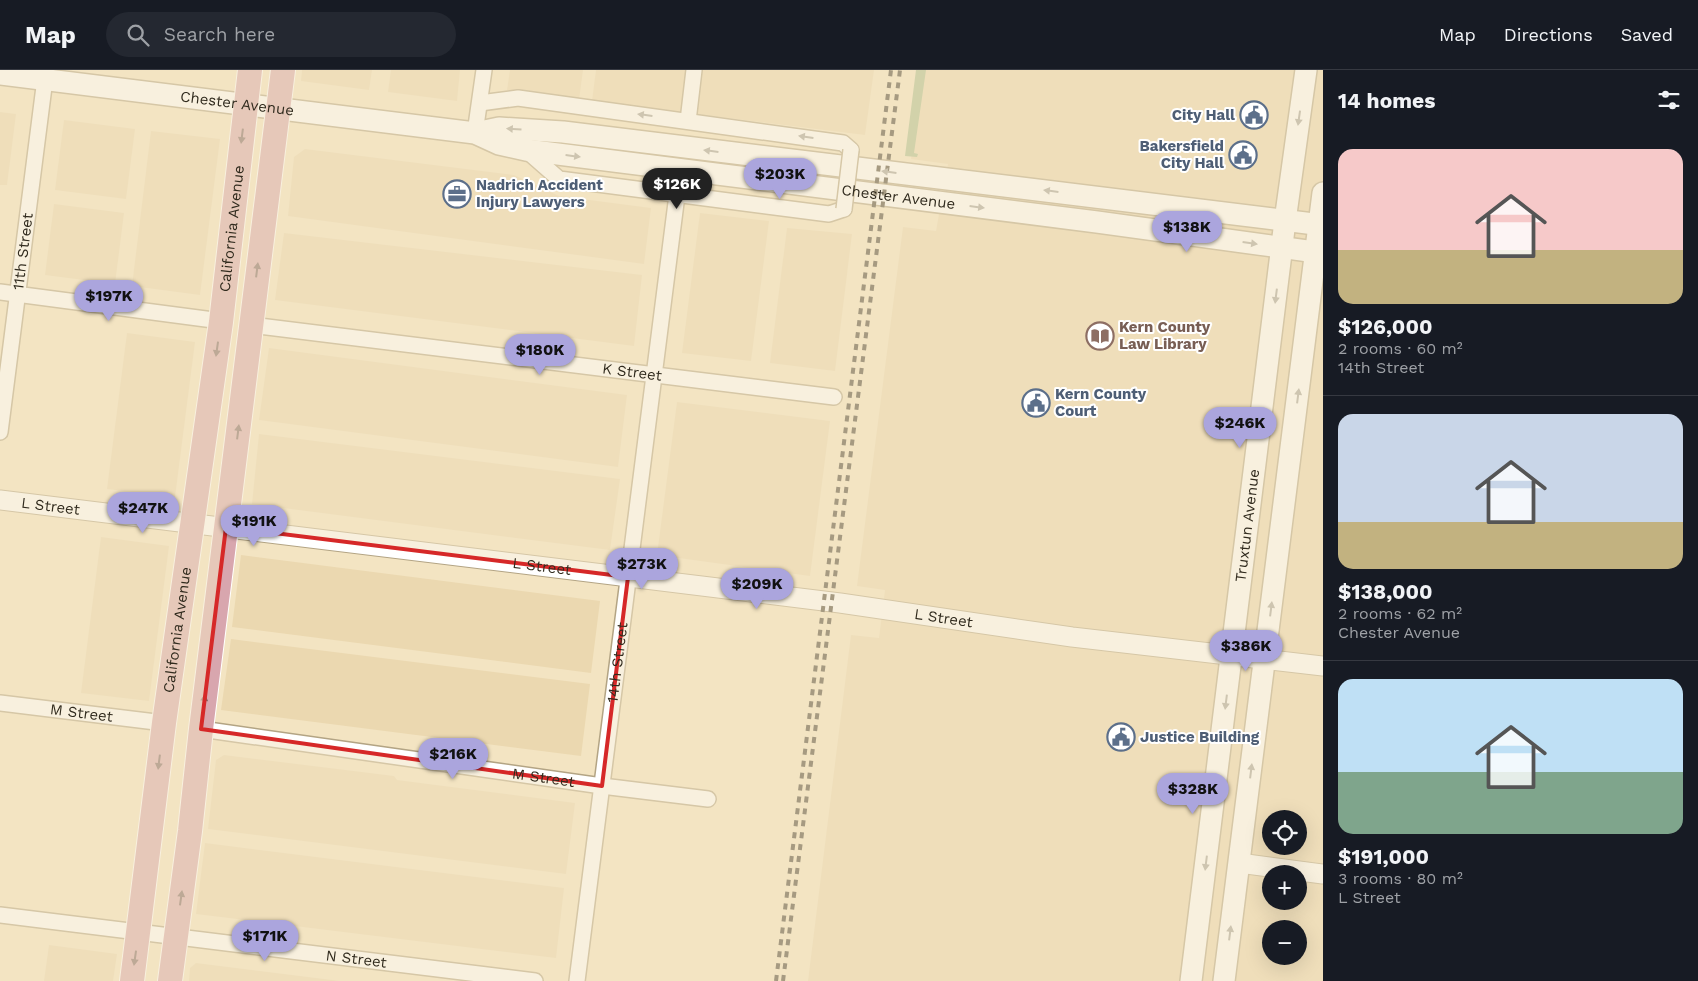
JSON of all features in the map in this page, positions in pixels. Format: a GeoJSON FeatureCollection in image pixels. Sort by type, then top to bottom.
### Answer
{"type":"FeatureCollection","features":[{"type":"Feature","properties":{"kind":"main road","name":"California Avenue"},"geometry":{"type":"LineString","coordinates":[[132,981],[164,724],[221,321],[250,70]]}},
{"type":"Feature","properties":{"kind":"main road","name":"California Avenue"},"geometry":{"type":"LineString","coordinates":[[170,981],[283,70]]}},
{"type":"Feature","properties":{"kind":"main road","name":"Truxtun Avenue"},"geometry":{"type":"LineString","coordinates":[[1191,981],[1285,221],[1306,70]]}},
{"type":"Feature","properties":{"kind":"main road","name":"Chester Avenue"},"geometry":{"type":"LineString","coordinates":[[0,74],[45,74],[278,109],[474,133],[499,144],[526,150],[1319,252]]}},
{"type":"Feature","properties":{"kind":"main road","name":"Chester Avenue"},"geometry":{"type":"LineString","coordinates":[[474,133],[499,128],[563,132],[1321,225]]}},
{"type":"Feature","properties":{"kind":"main road"},"geometry":{"type":"LineString","coordinates":[[1224,981],[1319,252],[1323,193]]}},
{"type":"Feature","properties":{"kind":"street"},"geometry":{"type":"LineString","coordinates":[[474,133],[484,70]]}},
{"type":"Feature","properties":{"kind":"street"},"geometry":{"type":"LineString","coordinates":[[688,121],[694,70]]}},
{"type":"Feature","properties":{"kind":"street","name":"11th Street"},"geometry":{"type":"LineString","coordinates":[[0,432],[45,74]]}},
{"type":"Feature","properties":{"kind":"street"},"geometry":{"type":"LineString","coordinates":[[480,103],[518,98],[843,143],[851,150],[844,209],[829,214],[559,179],[526,150]]}},
{"type":"Feature","properties":{"kind":"street","name":"14th Street"},"geometry":{"type":"LineString","coordinates":[[577,981],[678,195]]}},
{"type":"Feature","properties":{"kind":"street"},"geometry":{"type":"LineString","coordinates":[[0,292],[221,321]]}},
{"type":"Feature","properties":{"kind":"street","name":"K Street"},"geometry":{"type":"LineString","coordinates":[[250,325],[834,397]]}},
{"type":"Feature","properties":{"kind":"street","name":"L Street"},"geometry":{"type":"LineString","coordinates":[[0,500],[840,603],[1072,637],[1323,666]]}},
{"type":"Feature","properties":{"kind":"street","name":"M Street"},"geometry":{"type":"LineString","coordinates":[[0,703],[164,724]]}},
{"type":"Feature","properties":{"kind":"street","name":"M Street"},"geometry":{"type":"LineString","coordinates":[[201,729],[602,786],[708,799]]}},
{"type":"Feature","properties":{"kind":"street"},"geometry":{"type":"LineString","coordinates":[[1239,863],[1323,874]]}},
{"type":"Feature","properties":{"kind":"street","name":"N Street"},"geometry":{"type":"LineString","coordinates":[[0,914],[534,981]]}},
{"type":"Feature","properties":{"kind":"highlighted area"},"geometry":{"type":"Polygon","coordinates":[[[226,527],[628,577],[602,786],[201,729],[226,527]]]}},
{"type":"Feature","properties":{"kind":"shaded area"},"geometry":{"type":"Polygon","coordinates":[[[302,70],[372,70],[369,90],[301,81],[302,70]]]}},
{"type":"Feature","properties":{"kind":"shaded area"},"geometry":{"type":"Polygon","coordinates":[[[391,70],[460,70],[457,101],[388,92],[391,70]]]}},
{"type":"Feature","properties":{"kind":"shaded area"},"geometry":{"type":"Polygon","coordinates":[[[510,70],[583,70],[579,100],[507,90],[510,70]]]}},
{"type":"Feature","properties":{"kind":"shaded area"},"geometry":{"type":"Polygon","coordinates":[[[596,70],[874,70],[865,135],[592,101],[596,70]]]}},
{"type":"Feature","properties":{"kind":"shaded area"},"geometry":{"type":"Polygon","coordinates":[[[923,70],[1323,70],[1323,981],[808,981],[851,635],[879,638],[885,590],[857,586],[903,227],[936,231],[948,164],[911,159],[923,70]]]}},
{"type":"Feature","properties":{"kind":"shaded area"},"geometry":{"type":"Polygon","coordinates":[[[0,112],[16,114],[7,185],[0,185],[0,112]]]}},
{"type":"Feature","properties":{"kind":"shaded area"},"geometry":{"type":"Polygon","coordinates":[[[64,120],[135,129],[126,199],[55,190],[64,120]]]}},
{"type":"Feature","properties":{"kind":"shaded area"},"geometry":{"type":"Polygon","coordinates":[[[151,131],[220,139],[200,295],[132,286],[151,131]]]}},
{"type":"Feature","properties":{"kind":"shaded area"},"geometry":{"type":"Polygon","coordinates":[[[305,149],[514,175],[559,196],[651,208],[644,264],[288,216],[294,157],[305,149]]]}},
{"type":"Feature","properties":{"kind":"shaded area"},"geometry":{"type":"Polygon","coordinates":[[[54,204],[124,213],[115,284],[45,275],[54,204]]]}},
{"type":"Feature","properties":{"kind":"shaded area"},"geometry":{"type":"Polygon","coordinates":[[[700,213],[769,221],[751,361],[682,353],[700,213]]]}},
{"type":"Feature","properties":{"kind":"shaded area"},"geometry":{"type":"Polygon","coordinates":[[[787,228],[852,234],[835,371],[770,363],[787,228]]]}},
{"type":"Feature","properties":{"kind":"shaded area"},"geometry":{"type":"Polygon","coordinates":[[[284,233],[642,275],[634,346],[275,300],[284,233]]]}},
{"type":"Feature","properties":{"kind":"shaded area"},"geometry":{"type":"Polygon","coordinates":[[[127,333],[195,342],[175,497],[107,489],[127,333]]]}},
{"type":"Feature","properties":{"kind":"shaded area"},"geometry":{"type":"Polygon","coordinates":[[[269,348],[627,395],[618,467],[259,420],[269,348]]]}},
{"type":"Feature","properties":{"kind":"shaded area"},"geometry":{"type":"Polygon","coordinates":[[[677,402],[830,421],[810,576],[657,555],[677,402]]]}},
{"type":"Feature","properties":{"kind":"shaded area"},"geometry":{"type":"Polygon","coordinates":[[[259,434],[620,479],[610,550],[252,504],[259,434]]]}},
{"type":"Feature","properties":{"kind":"shaded area"},"geometry":{"type":"Polygon","coordinates":[[[101,537],[169,546],[149,701],[81,693],[101,537]]]}},
{"type":"Feature","properties":{"kind":"shaded area"},"geometry":{"type":"Polygon","coordinates":[[[241,555],[600,601],[591,673],[232,627],[241,555]]]}},
{"type":"Feature","properties":{"kind":"shaded area"},"geometry":{"type":"Polygon","coordinates":[[[231,639],[590,684],[581,756],[221,710],[231,639]]]}},
{"type":"Feature","properties":{"kind":"shaded area"},"geometry":{"type":"Polygon","coordinates":[[[224,755],[394,776],[397,780],[575,803],[566,874],[208,829],[216,760],[224,755]]]}},
{"type":"Feature","properties":{"kind":"shaded area"},"geometry":{"type":"Polygon","coordinates":[[[205,843],[564,888],[556,958],[196,914],[205,843]]]}},
{"type":"Feature","properties":{"kind":"shaded area"},"geometry":{"type":"Polygon","coordinates":[[[49,945],[117,954],[113,981],[44,981],[49,945]]]}},
{"type":"Feature","properties":{"kind":"shaded area"},"geometry":{"type":"Polygon","coordinates":[[[196,963],[340,981],[189,981],[190,968],[196,963]]]}},
{"type":"Feature","properties":{"kind":"green space"},"geometry":{"type":"Polygon","coordinates":[[[916,70],[926,70],[914,153],[918,154],[917,157],[905,156],[916,70]]]}},
{"type":"Feature","properties":{"kind":"railway"},"geometry":{"type":"LineString","coordinates":[[776,981],[891,70]]}},
{"type":"Feature","properties":{"kind":"railway"},"geometry":{"type":"LineString","coordinates":[[783,981],[900,70]]}},
{"type":"Feature","properties":{"kind":"place","name":"City Hall"},"geometry":{"type":"Point","coordinates":[1254,115]}},
{"type":"Feature","properties":{"kind":"place","name":"Bakersfield City Hall"},"geometry":{"type":"Point","coordinates":[1243,155]}},
{"type":"Feature","properties":{"kind":"place","name":"Nadrich Accident Injury Lawyers"},"geometry":{"type":"Point","coordinates":[457,194]}},
{"type":"Feature","properties":{"kind":"place","name":"Kern County Law Library"},"geometry":{"type":"Point","coordinates":[1100,336]}},
{"type":"Feature","properties":{"kind":"place","name":"Kern County Court"},"geometry":{"type":"Point","coordinates":[1036,403]}},
{"type":"Feature","properties":{"kind":"place","name":"Justice Building"},"geometry":{"type":"Point","coordinates":[1121,737]}}]}
